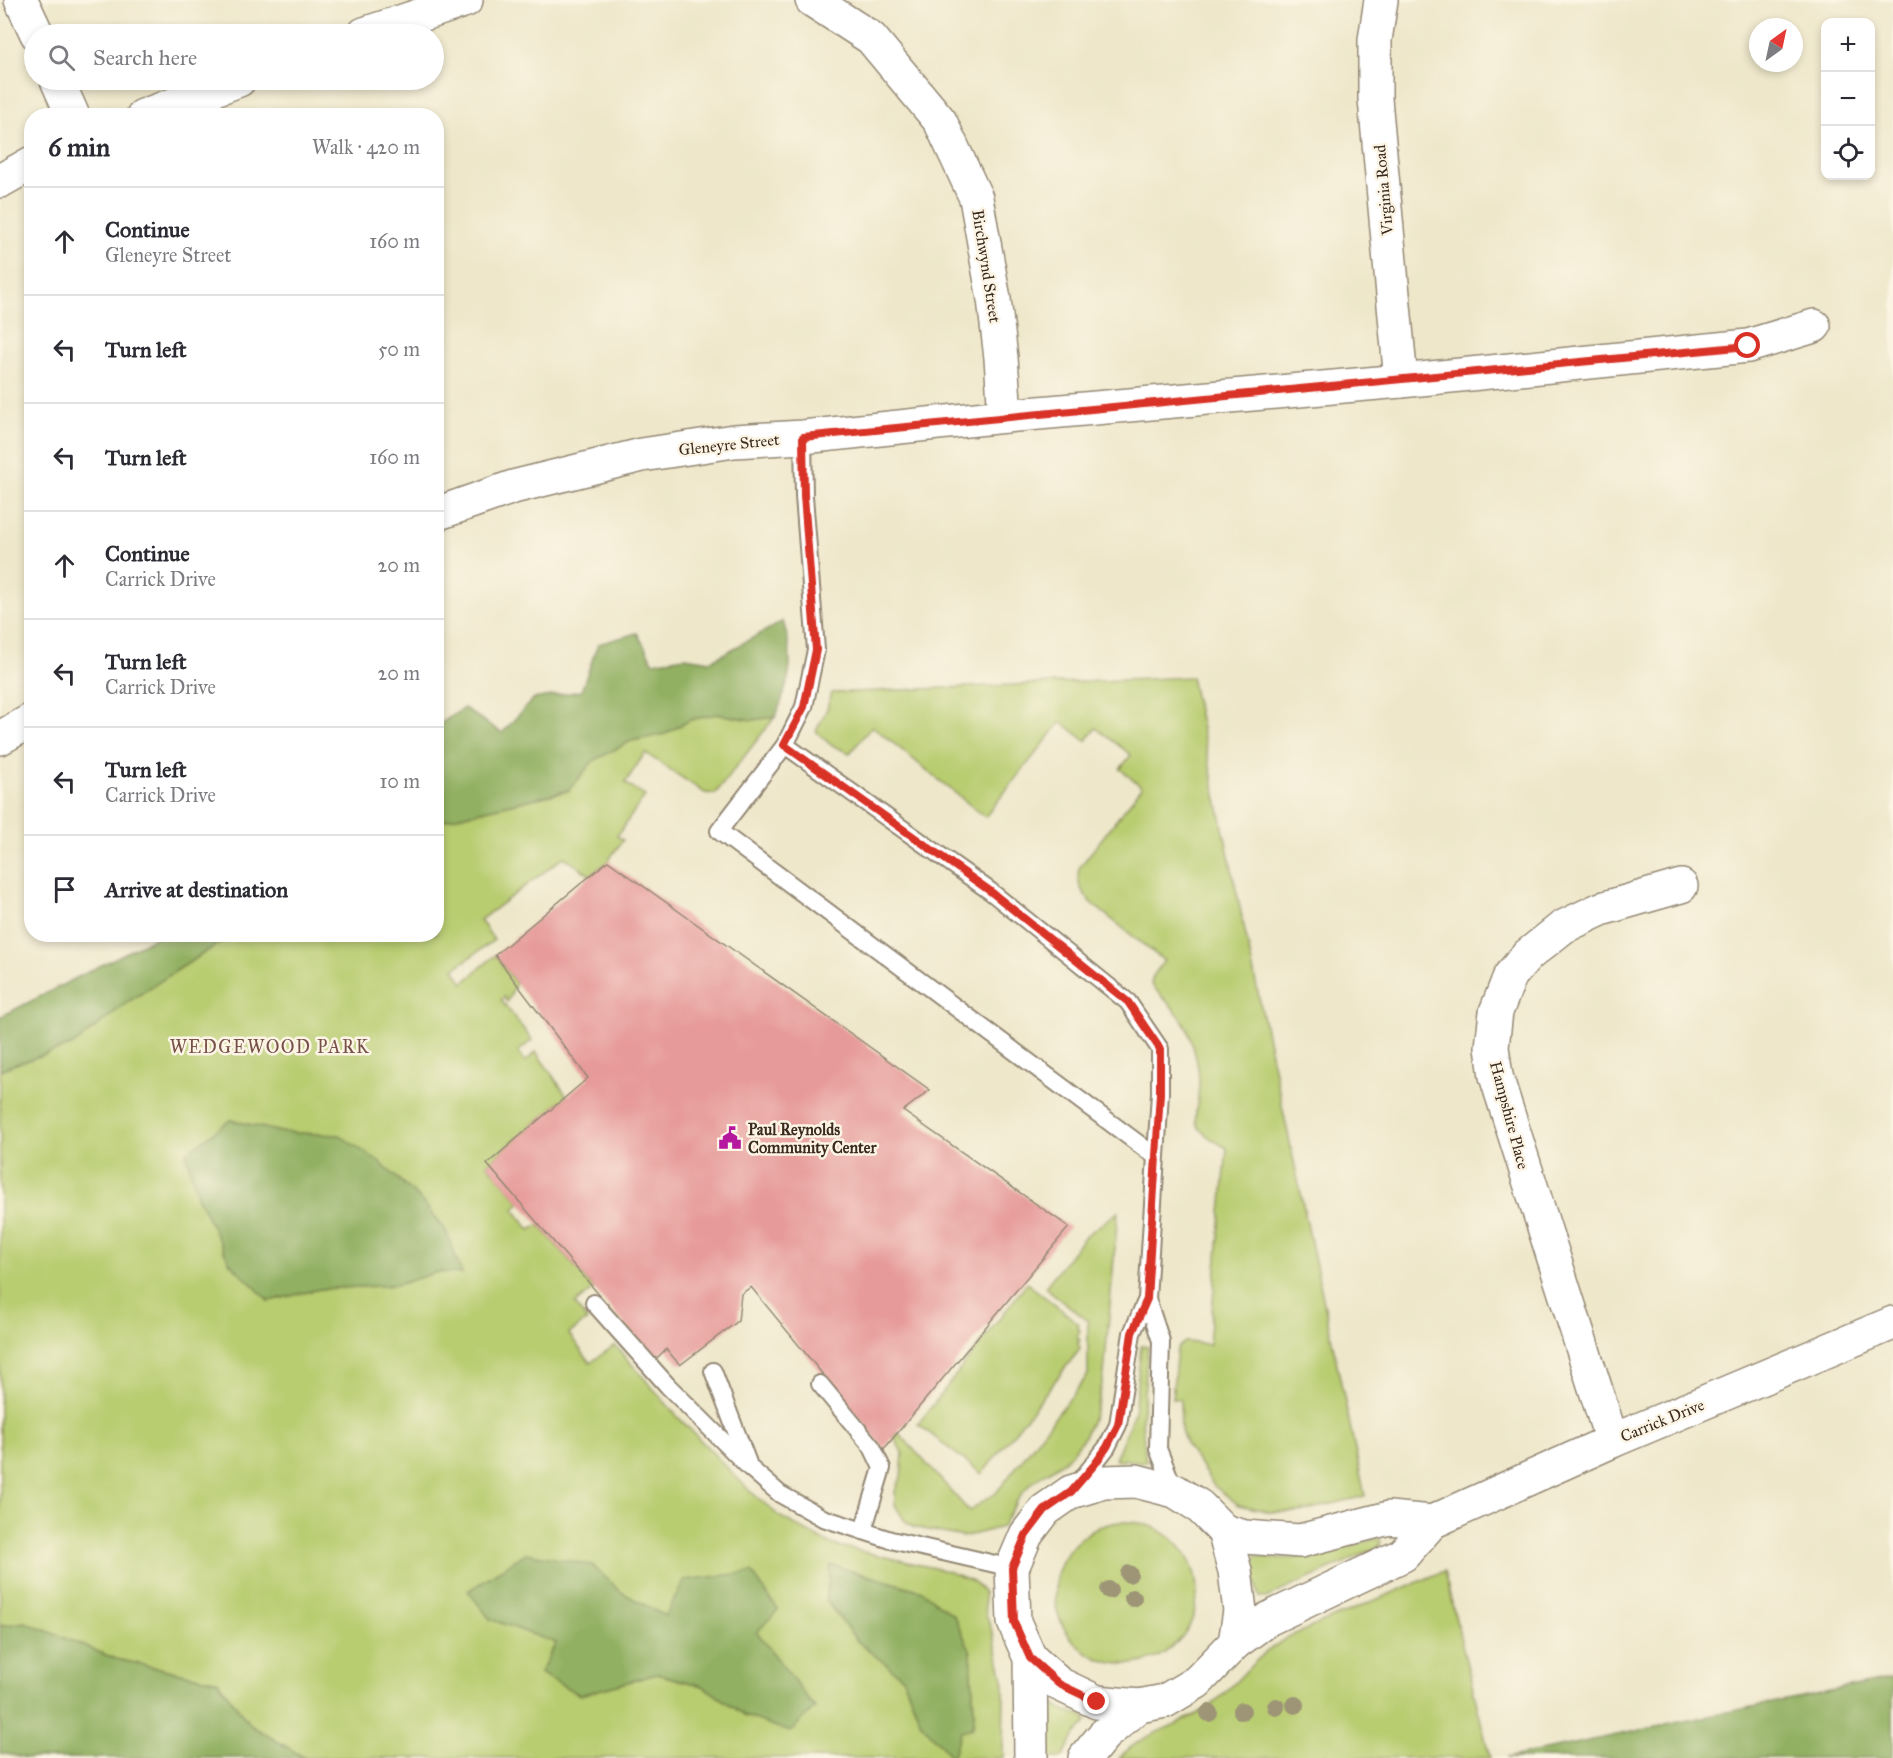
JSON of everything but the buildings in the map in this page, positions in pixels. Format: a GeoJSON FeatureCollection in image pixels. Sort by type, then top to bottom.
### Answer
{"type":"FeatureCollection","features":[{"type":"Feature","properties":{"kind":"street"},"geometry":{"type":"LineString","coordinates":[[21,0],[32,24]]}},
{"type":"Feature","properties":{"kind":"street"},"geometry":{"type":"LineString","coordinates":[[394,24],[466,0]]}},
{"type":"Feature","properties":{"kind":"street","name":"Birchwynd Street"},"geometry":{"type":"LineString","coordinates":[[812,0],[872,38],[940,122],[976,198],[994,299],[1005,416]]}},
{"type":"Feature","properties":{"kind":"street","name":"Virginia Road"},"geometry":{"type":"LineString","coordinates":[[1381,0],[1375,40],[1375,99],[1401,381]]}},
{"type":"Feature","properties":{"kind":"street"},"geometry":{"type":"LineString","coordinates":[[61,90],[69,108]]}},
{"type":"Feature","properties":{"kind":"street"},"geometry":{"type":"LineString","coordinates":[[164,108],[212,90]]}},
{"type":"Feature","properties":{"kind":"street"},"geometry":{"type":"LineString","coordinates":[[0,180],[24,167]]}},
{"type":"Feature","properties":{"kind":"street","name":"Gleneyre Street"},"geometry":{"type":"LineString","coordinates":[[444,511],[513,487],[642,455],[734,441],[803,437],[1005,416],[1401,381],[1748,346],[1814,326]]}},
{"type":"Feature","properties":{"kind":"street"},"geometry":{"type":"LineString","coordinates":[[0,738],[24,724]]}},
{"type":"Feature","properties":{"kind":"street","name":"Hampshire Place"},"geometry":{"type":"LineString","coordinates":[[1612,1441],[1496,1076],[1492,1047],[1496,1012],[1510,976],[1528,955],[1563,927],[1600,909],[1682,886]]}},
{"type":"Feature","properties":{"kind":"street","name":"Carrick Drive"},"geometry":{"type":"LineString","coordinates":[[1030,1658],[1059,1684],[1097,1702],[1139,1706],[1165,1701],[1197,1682],[1235,1643],[1268,1619],[1403,1556],[1432,1522],[1612,1441],[1893,1323]]}},
{"type":"Feature","properties":{"kind":"street","name":"Carrick Drive"},"geometry":{"type":"LineString","coordinates":[[1031,1758],[1030,1658],[1014,1622],[1012,1568],[1026,1535],[1045,1510],[1071,1492],[1104,1482],[1136,1481],[1175,1491],[1199,1506],[1224,1532],[1235,1571],[1240,1611],[1235,1643]]}},
{"type":"Feature","properties":{"kind":"street","name":"Carrick Drive"},"geometry":{"type":"LineString","coordinates":[[1224,1532],[1245,1537],[1300,1541],[1389,1518],[1432,1522]]}},
{"type":"Feature","properties":{"kind":"street","name":"Carrick Drive"},"geometry":{"type":"LineString","coordinates":[[1085,1758],[1104,1735],[1139,1706]]}},
{"type":"Feature","properties":{"kind":"lane"},"geometry":{"type":"LineString","coordinates":[[803,437],[804,496],[816,650],[804,707],[784,745],[719,831],[1155,1156]]}},
{"type":"Feature","properties":{"kind":"lane"},"geometry":{"type":"LineString","coordinates":[[784,745],[990,891],[1128,1002],[1160,1049],[1160,1093],[1147,1299],[1132,1333],[1118,1425],[1101,1455],[1071,1492]]}},
{"type":"Feature","properties":{"kind":"lane"},"geometry":{"type":"LineString","coordinates":[[1147,1299],[1161,1341],[1158,1449],[1175,1491]]}},
{"type":"Feature","properties":{"kind":"lane"},"geometry":{"type":"LineString","coordinates":[[594,1303],[668,1386],[750,1468],[780,1494],[823,1518],[891,1540],[1012,1568]]}},
{"type":"Feature","properties":{"kind":"lane"},"geometry":{"type":"LineString","coordinates":[[713,1371],[750,1468]]}},
{"type":"Feature","properties":{"kind":"lane"},"geometry":{"type":"LineString","coordinates":[[820,1384],[872,1447],[882,1468],[863,1531]]}},
{"type":"Feature","properties":{"kind":"green space"},"geometry":{"type":"Polygon","coordinates":[[[783,621],[789,647],[790,670],[785,692],[775,717],[752,720],[717,714],[690,720],[665,734],[631,741],[593,761],[569,790],[444,820],[444,721],[464,708],[502,733],[533,699],[581,691],[598,644],[637,633],[653,662],[685,657],[711,661],[783,621]]]}},
{"type":"Feature","properties":{"kind":"green space"},"geometry":{"type":"Polygon","coordinates":[[[1191,677],[1365,1496],[1299,1512],[1271,1512],[1239,1505],[1214,1486],[1187,1446],[1181,1431],[1180,1399],[1172,1399],[1177,1348],[1185,1342],[1209,1344],[1227,1148],[1203,1133],[1198,1127],[1196,1114],[1199,1075],[1190,1037],[1181,1018],[1151,984],[1153,976],[1164,961],[1090,902],[1079,882],[1079,868],[1142,787],[1120,769],[1131,755],[1096,728],[1086,741],[1061,722],[985,817],[872,726],[850,753],[831,745],[816,731],[827,709],[831,693],[1191,677]]]}},
{"type":"Feature","properties":{"kind":"green space"},"geometry":{"type":"Polygon","coordinates":[[[717,714],[752,720],[775,717],[715,794],[705,793],[645,753],[625,783],[645,796],[617,836],[623,840],[608,861],[590,875],[564,857],[480,920],[494,940],[454,969],[463,983],[495,955],[516,983],[507,1002],[504,997],[501,1000],[532,1040],[518,1052],[525,1062],[536,1052],[567,1096],[487,1164],[520,1202],[514,1209],[530,1230],[539,1225],[594,1289],[575,1304],[587,1320],[569,1334],[590,1363],[615,1345],[678,1417],[749,1490],[779,1516],[830,1544],[947,1571],[973,1581],[984,1593],[986,1614],[994,1637],[1004,1684],[1003,1758],[305,1758],[250,1725],[218,1681],[116,1659],[25,1622],[0,1626],[0,1071],[73,1045],[129,1001],[221,942],[444,942],[444,820],[568,791],[593,761],[631,741],[665,734],[690,720],[717,714]],[[230,1120],[269,1301],[320,1289],[397,1285],[437,1272],[446,1231],[419,1198],[378,1161],[281,1132],[230,1120]],[[592,1565],[540,1673],[580,1695],[657,1674],[703,1686],[746,1716],[665,1616],[621,1592],[592,1565]],[[831,1565],[826,1600],[857,1641],[903,1678],[921,1723],[961,1730],[973,1728],[971,1652],[922,1591],[831,1565]]]}},
{"type":"Feature","properties":{"kind":"green space"},"geometry":{"type":"Polygon","coordinates":[[[146,942],[221,942],[129,1001],[73,1045],[0,1071],[0,1017],[146,942]]]}},
{"type":"Feature","properties":{"kind":"green space"},"geometry":{"type":"Polygon","coordinates":[[[230,1120],[281,1132],[339,1135],[378,1161],[419,1198],[446,1231],[462,1274],[437,1272],[397,1285],[320,1289],[269,1301],[230,1263],[198,1198],[186,1153],[230,1120]]]}},
{"type":"Feature","properties":{"kind":"green space"},"geometry":{"type":"Polygon","coordinates":[[[1118,1212],[1104,1374],[1097,1406],[1084,1437],[1067,1458],[1026,1489],[1002,1527],[963,1537],[913,1527],[904,1520],[895,1505],[895,1492],[901,1477],[903,1454],[894,1437],[898,1432],[969,1511],[996,1493],[1088,1375],[1088,1321],[1045,1287],[1085,1236],[1118,1212]]]}},
{"type":"Feature","properties":{"kind":"green space"},"geometry":{"type":"Polygon","coordinates":[[[1027,1283],[1079,1324],[1077,1327],[1080,1330],[1077,1338],[1080,1340],[1078,1343],[1080,1349],[982,1474],[918,1424],[1027,1283]]]}},
{"type":"Feature","properties":{"kind":"green space"},"geometry":{"type":"Polygon","coordinates":[[[1141,1346],[1148,1347],[1142,1421],[1146,1462],[1115,1459],[1134,1413],[1141,1346]]]}},
{"type":"Feature","properties":{"kind":"green space"},"geometry":{"type":"Polygon","coordinates":[[[1126,1522],[1153,1528],[1176,1543],[1191,1566],[1197,1593],[1191,1620],[1176,1643],[1153,1658],[1126,1664],[1099,1658],[1076,1643],[1061,1620],[1055,1593],[1061,1566],[1076,1543],[1099,1528],[1126,1522]]]}},
{"type":"Feature","properties":{"kind":"green space"},"geometry":{"type":"Polygon","coordinates":[[[1378,1538],[1381,1541],[1379,1547],[1266,1598],[1260,1597],[1253,1562],[1257,1556],[1304,1557],[1378,1538]]]}},
{"type":"Feature","properties":{"kind":"green space"},"geometry":{"type":"Polygon","coordinates":[[[526,1553],[592,1565],[621,1592],[665,1616],[685,1580],[752,1572],[778,1610],[757,1632],[815,1708],[790,1732],[746,1716],[703,1686],[657,1674],[580,1695],[540,1673],[556,1643],[490,1619],[468,1591],[526,1553]]]}},
{"type":"Feature","properties":{"kind":"green space"},"geometry":{"type":"Polygon","coordinates":[[[831,1565],[922,1591],[954,1616],[971,1652],[974,1714],[972,1728],[961,1731],[952,1758],[921,1723],[903,1678],[857,1641],[826,1600],[831,1565]]]}},
{"type":"Feature","properties":{"kind":"green space"},"geometry":{"type":"Polygon","coordinates":[[[1444,1571],[1490,1758],[1326,1758],[1327,1754],[1319,1758],[1119,1758],[1138,1742],[1211,1705],[1259,1658],[1288,1637],[1444,1571]]]}},
{"type":"Feature","properties":{"kind":"green space"},"geometry":{"type":"Polygon","coordinates":[[[25,1622],[116,1659],[218,1681],[250,1725],[305,1758],[28,1758],[0,1753],[0,1626],[25,1622]]]}},
{"type":"Feature","properties":{"kind":"green space"},"geometry":{"type":"Polygon","coordinates":[[[1893,1678],[1893,1758],[1506,1758],[1893,1678]]]}},
{"type":"Feature","properties":{"kind":"green space"},"geometry":{"type":"Polygon","coordinates":[[[1050,1701],[1066,1711],[1085,1716],[1087,1722],[1075,1735],[1062,1758],[1046,1758],[1047,1706],[1050,1701]]]}},
{"type":"Feature","properties":{"kind":"place","name":"Paul Reynolds Community Center"},"geometry":{"type":"Point","coordinates":[730,1138]}},
{"type":"Feature","properties":{"kind":"district","name":"WEDGEWOOD PARK"},"geometry":{"type":"Point","coordinates":[270,1047]}},
{"type":"Feature","properties":{"kind":"route"},"geometry":{"type":"LineString","coordinates":[[1097,1702],[1059,1684],[1030,1658],[1014,1622],[1012,1568],[1026,1535],[1045,1510],[1071,1492],[1095,1464],[1118,1425],[1132,1333],[1147,1299],[1160,1093],[1160,1049],[1128,1002],[990,891],[784,745],[804,707],[816,650],[809,588],[803,437],[1748,346]]}}]}
